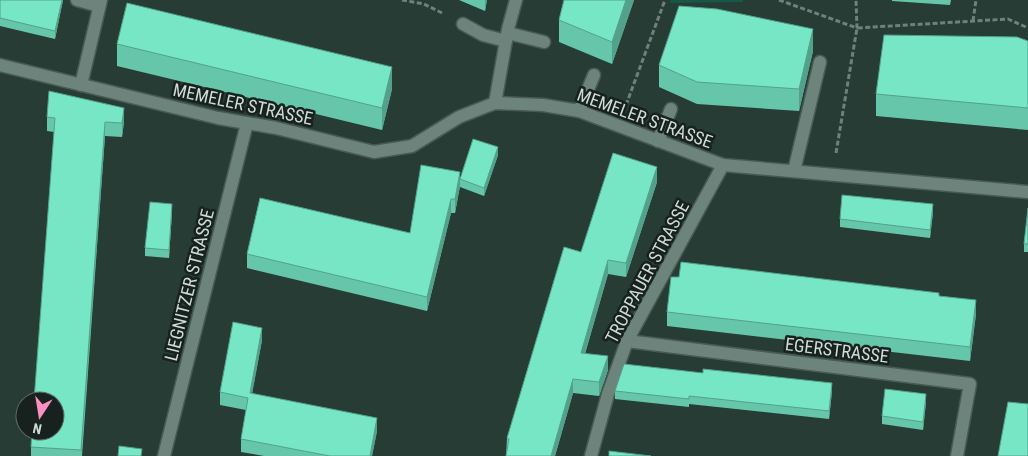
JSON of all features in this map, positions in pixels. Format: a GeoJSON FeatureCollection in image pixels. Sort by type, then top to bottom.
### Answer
{"type":"FeatureCollection","features":[{"type":"Feature","properties":{"kind":"street"},"geometry":{"type":"LineString","coordinates":[[77,0],[100,3],[81,85]]}},
{"type":"Feature","properties":{"kind":"street"},"geometry":{"type":"LineString","coordinates":[[495,104],[516,0]]}},
{"type":"Feature","properties":{"kind":"street"},"geometry":{"type":"LineString","coordinates":[[462,24],[483,35],[544,42]]}},
{"type":"Feature","properties":{"kind":"street"},"geometry":{"type":"LineString","coordinates":[[794,171],[820,62]]}},
{"type":"Feature","properties":{"kind":"street","name":"MEMELER STRASSE"},"geometry":{"type":"LineString","coordinates":[[0,65],[374,152],[412,146],[459,117],[495,104],[543,105],[579,111],[724,165],[1028,192]]}},
{"type":"Feature","properties":{"kind":"street"},"geometry":{"type":"LineString","coordinates":[[579,111],[594,75]]}},
{"type":"Feature","properties":{"kind":"street"},"geometry":{"type":"LineString","coordinates":[[658,141],[671,109]]}},
{"type":"Feature","properties":{"kind":"street","name":"LIEGNITZER STRASSE"},"geometry":{"type":"LineString","coordinates":[[164,456],[247,123]]}},
{"type":"Feature","properties":{"kind":"street","name":"TROPPAUER STRASSE"},"geometry":{"type":"LineString","coordinates":[[591,456],[608,394],[627,341],[724,165]]}},
{"type":"Feature","properties":{"kind":"street","name":"EGERSTRASSE"},"geometry":{"type":"LineString","coordinates":[[627,341],[970,384],[957,456]]}},
{"type":"Feature","properties":{"kind":"path"},"geometry":{"type":"LineString","coordinates":[[402,0],[420,2],[462,24]]}},
{"type":"Feature","properties":{"kind":"path"},"geometry":{"type":"LineString","coordinates":[[618,126],[665,0]]}},
{"type":"Feature","properties":{"kind":"path"},"geometry":{"type":"LineString","coordinates":[[780,0],[857,28],[1008,19],[1028,28]]}},
{"type":"Feature","properties":{"kind":"path"},"geometry":{"type":"LineString","coordinates":[[832,174],[857,28],[856,0]]}},
{"type":"Feature","properties":{"kind":"path"},"geometry":{"type":"LineString","coordinates":[[973,22],[976,0]]}},
{"type":"Feature","properties":{"kind":"green space"},"geometry":{"type":"Polygon","coordinates":[[[671,0],[743,0],[743,2],[670,3],[671,0]]]}},
{"type":"Feature","properties":{"kind":"building"},"geometry":{"type":"Polygon","coordinates":[[[0,0],[62,0],[55,31],[0,18],[0,0]]]}},
{"type":"Feature","properties":{"kind":"building"},"geometry":{"type":"Polygon","coordinates":[[[564,0],[626,0],[612,42],[559,20],[564,0]]]}},
{"type":"Feature","properties":{"kind":"building"},"geometry":{"type":"Polygon","coordinates":[[[127,3],[392,67],[382,108],[117,44],[127,3]]]}},
{"type":"Feature","properties":{"kind":"building"},"geometry":{"type":"Polygon","coordinates":[[[679,6],[717,9],[813,29],[799,89],[697,82],[659,65],[679,6]]]}},
{"type":"Feature","properties":{"kind":"building"},"geometry":{"type":"Polygon","coordinates":[[[884,35],[1017,37],[1028,41],[1028,108],[876,94],[884,35]]]}},
{"type":"Feature","properties":{"kind":"building"},"geometry":{"type":"Polygon","coordinates":[[[49,91],[124,108],[122,123],[105,122],[81,450],[31,447],[31,441],[65,441],[65,391],[35,391],[55,118],[47,117],[49,91]]]}},
{"type":"Feature","properties":{"kind":"building"},"geometry":{"type":"Polygon","coordinates":[[[473,139],[498,147],[484,188],[460,179],[473,139]]]}},
{"type":"Feature","properties":{"kind":"building"},"geometry":{"type":"Polygon","coordinates":[[[613,153],[657,167],[626,263],[608,260],[581,353],[608,356],[599,382],[573,379],[551,456],[506,456],[509,439],[507,438],[564,247],[581,252],[613,153]]]}},
{"type":"Feature","properties":{"kind":"building"},"geometry":{"type":"Polygon","coordinates":[[[421,165],[460,172],[455,199],[451,199],[427,297],[247,254],[260,198],[410,233],[421,165]]]}},
{"type":"Feature","properties":{"kind":"building"},"geometry":{"type":"Polygon","coordinates":[[[842,195],[933,204],[930,230],[840,219],[842,195]]]}},
{"type":"Feature","properties":{"kind":"building"},"geometry":{"type":"Polygon","coordinates":[[[150,202],[172,204],[169,250],[145,248],[150,202]]]}},
{"type":"Feature","properties":{"kind":"building"},"geometry":{"type":"Polygon","coordinates":[[[1028,208],[1028,244],[1024,244],[1028,208]]]}},
{"type":"Feature","properties":{"kind":"building"},"geometry":{"type":"Polygon","coordinates":[[[681,262],[939,293],[939,296],[976,300],[970,347],[667,312],[671,277],[679,277],[681,262]]]}},
{"type":"Feature","properties":{"kind":"building"},"geometry":{"type":"Polygon","coordinates":[[[233,322],[262,328],[250,393],[377,418],[370,456],[330,456],[241,439],[248,398],[220,392],[233,322]]]}},
{"type":"Feature","properties":{"kind":"building"},"geometry":{"type":"Polygon","coordinates":[[[624,364],[703,373],[703,369],[832,383],[829,411],[689,396],[689,399],[615,391],[624,364]]]}},
{"type":"Feature","properties":{"kind":"building"},"geometry":{"type":"Polygon","coordinates":[[[885,389],[926,394],[923,422],[882,416],[885,389]]]}},
{"type":"Feature","properties":{"kind":"building"},"geometry":{"type":"Polygon","coordinates":[[[1008,402],[1028,404],[1028,456],[998,456],[1008,402]]]}},
{"type":"Feature","properties":{"kind":"building"},"geometry":{"type":"Polygon","coordinates":[[[119,446],[142,449],[141,456],[118,456],[119,446]]]}},
{"type":"Feature","properties":{"kind":"building"},"geometry":{"type":"Polygon","coordinates":[[[609,451],[651,456],[609,456],[609,451]]]}}]}
